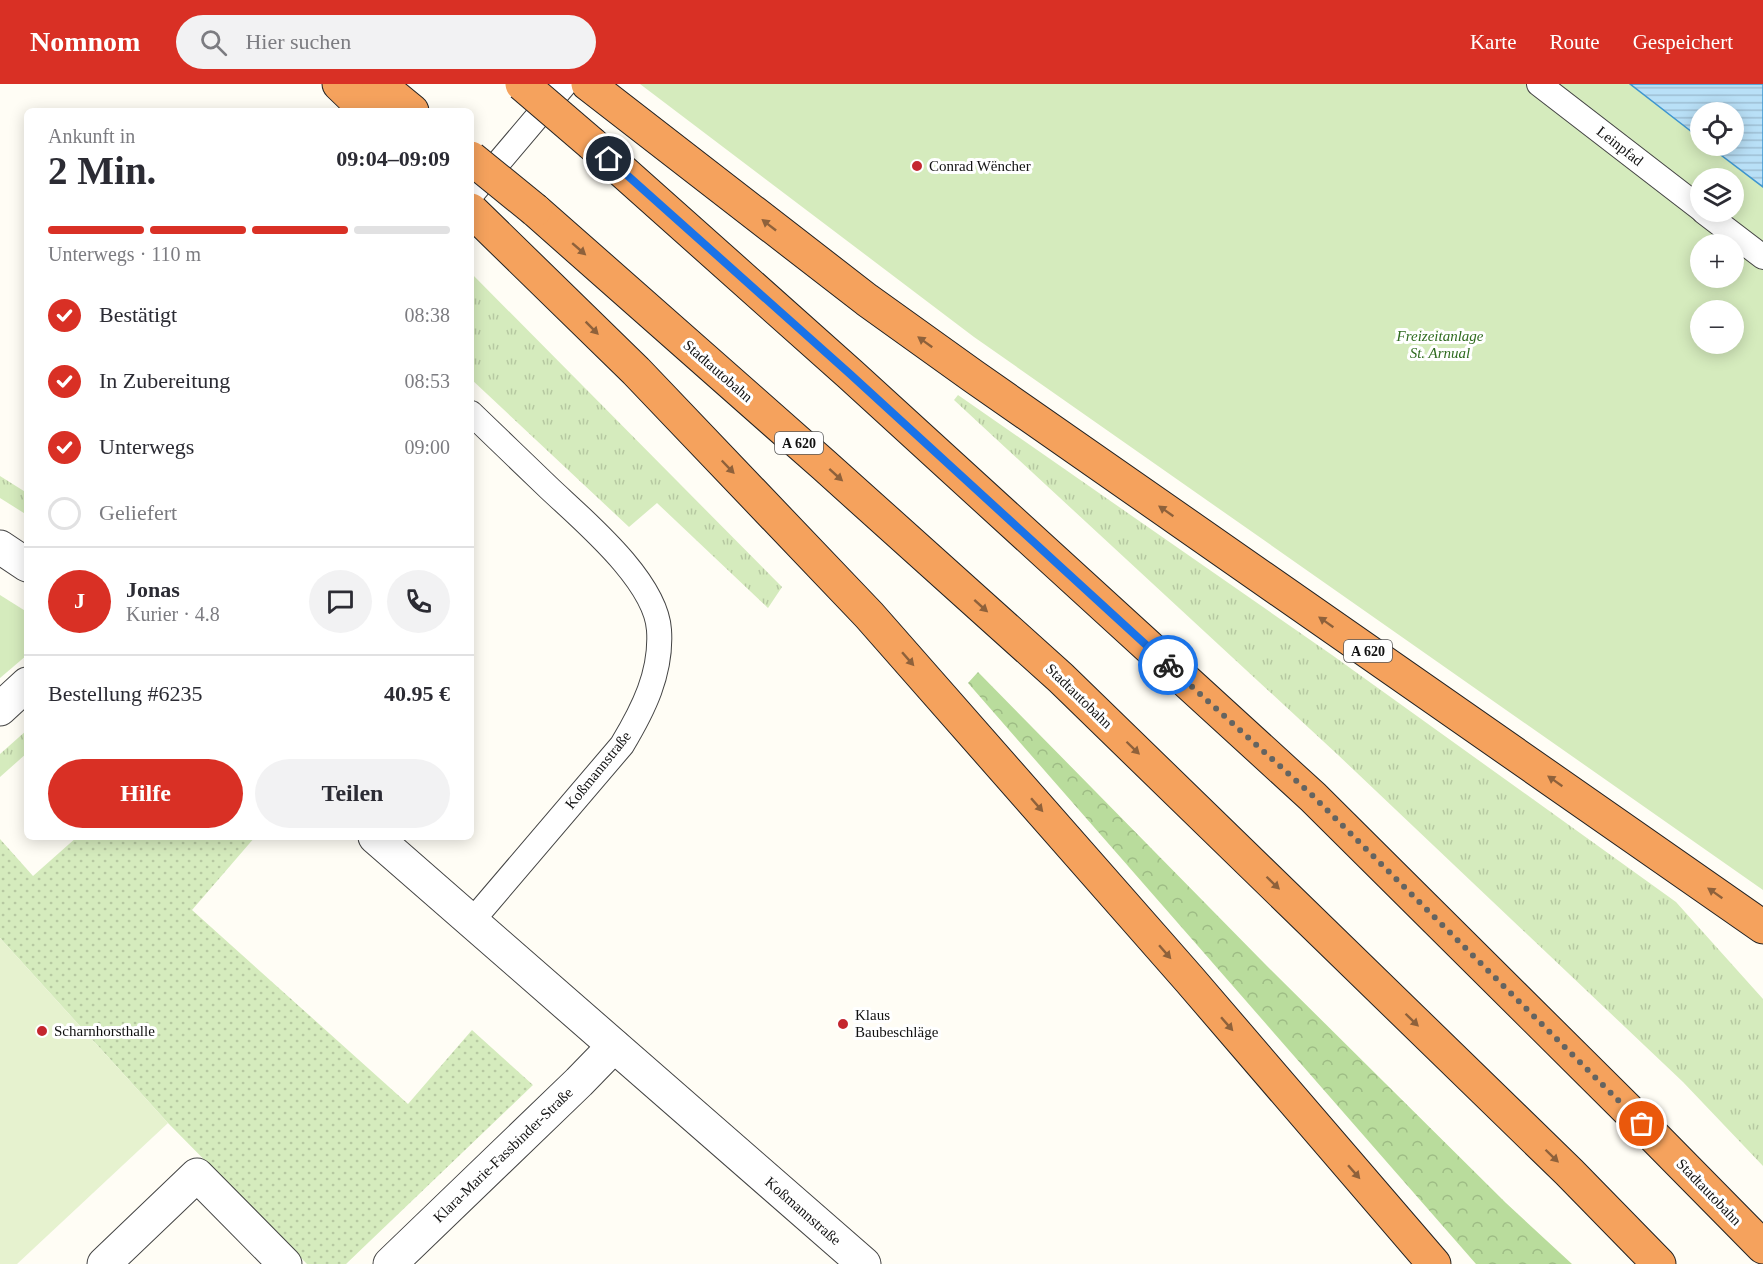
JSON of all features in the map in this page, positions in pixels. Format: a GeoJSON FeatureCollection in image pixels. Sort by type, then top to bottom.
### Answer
{"type":"FeatureCollection","features":[{"type":"Feature","properties":{"kind":"highway"},"geometry":{"type":"LineString","coordinates":[[339,84],[364,108]]}},
{"type":"Feature","properties":{"kind":"highway"},"geometry":{"type":"LineString","coordinates":[[379,84],[408,108]]}},
{"type":"Feature","properties":{"kind":"highway","name":"Stadtautobahn"},"geometry":{"type":"LineString","coordinates":[[522,84],[850,374],[1313,796],[1619,1100],[1763,1247]]}},
{"type":"Feature","properties":{"kind":"highway","name":"A 620"},"geometry":{"type":"LineString","coordinates":[[588,84],[867,300],[972,376],[1763,927]]}},
{"type":"Feature","properties":{"kind":"highway","name":"Stadtautobahn"},"geometry":{"type":"LineString","coordinates":[[474,160],[535,210],[1061,678],[1561,1164],[1659,1264]]}},
{"type":"Feature","properties":{"kind":"highway"},"geometry":{"type":"LineString","coordinates":[[474,213],[636,371],[869,615],[1181,970],[1434,1264]]}},
{"type":"Feature","properties":{"kind":"street"},"geometry":{"type":"LineString","coordinates":[[0,547],[24,563]]}},
{"type":"Feature","properties":{"kind":"street"},"geometry":{"type":"LineString","coordinates":[[0,709],[24,687]]}},
{"type":"Feature","properties":{"kind":"street","name":"Koßmannstraße"},"geometry":{"type":"LineString","coordinates":[[378,840],[864,1264]]}},
{"type":"Feature","properties":{"kind":"street","name":"Klara-Marie-Fassbinder-Straße"},"geometry":{"type":"LineString","coordinates":[[390,1264],[614,1046]]}},
{"type":"Feature","properties":{"kind":"street"},"geometry":{"type":"LineString","coordinates":[[104,1264],[197,1175],[285,1264]]}},
{"type":"Feature","properties":{"kind":"lane"},"geometry":{"type":"LineString","coordinates":[[474,191],[565,84]]}},
{"type":"Feature","properties":{"kind":"lane","name":"Leinpfad"},"geometry":{"type":"LineString","coordinates":[[1539,84],[1690,200]]}},
{"type":"Feature","properties":{"kind":"lane","name":"Leinpfad"},"geometry":{"type":"LineString","coordinates":[[1718,222],[1763,257]]}},
{"type":"Feature","properties":{"kind":"lane","name":"Koßmannstraße"},"geometry":{"type":"LineString","coordinates":[[472,921],[622,745],[638,718],[655,679],[660,647],[659,628],[649,599],[626,563],[474,416]]}},
{"type":"Feature","properties":{"kind":"green space","name":"Freizeitanlage St. Arnual"},"geometry":{"type":"Polygon","coordinates":[[[640,84],[1630,84],[1690,130],[1690,156],[1722,156],[1738,168],[1690,168],[1690,222],[1744,222],[1744,173],[1763,187],[1763,890],[974,337],[640,84]]]}},
{"type":"Feature","properties":{"kind":"green space"},"geometry":{"type":"Polygon","coordinates":[[[474,276],[782,587],[768,608],[657,503],[629,527],[474,382],[474,276]]]}},
{"type":"Feature","properties":{"kind":"green space"},"geometry":{"type":"Polygon","coordinates":[[[958,395],[1332,655],[1676,902],[1763,999],[1763,1166],[1683,1082],[1337,754],[954,400],[958,395]]]}},
{"type":"Feature","properties":{"kind":"green space"},"geometry":{"type":"Polygon","coordinates":[[[0,476],[24,491],[24,513],[0,498],[0,476]]]}},
{"type":"Feature","properties":{"kind":"green space"},"geometry":{"type":"Polygon","coordinates":[[[0,595],[24,610],[24,658],[0,678],[0,595]]]}},
{"type":"Feature","properties":{"kind":"green space"},"geometry":{"type":"Polygon","coordinates":[[[978,672],[1265,964],[1506,1203],[1572,1264],[1476,1264],[968,683],[978,672]]]}},
{"type":"Feature","properties":{"kind":"green space"},"geometry":{"type":"Polygon","coordinates":[[[24,733],[24,756],[0,777],[0,754],[24,733]]]}},
{"type":"Feature","properties":{"kind":"green space"},"geometry":{"type":"Polygon","coordinates":[[[0,839],[33,876],[74,840],[252,840],[192,910],[408,1104],[472,1030],[533,1085],[346,1264],[307,1264],[168,1123],[0,938],[0,839]]]}},
{"type":"Feature","properties":{"kind":"green space","name":"Scharnhorsthalle"},"geometry":{"type":"Polygon","coordinates":[[[0,938],[168,1123],[17,1264],[0,1264],[0,938]]]}},
{"type":"Feature","properties":{"kind":"water"},"geometry":{"type":"Polygon","coordinates":[[[1630,84],[1763,84],[1763,187],[1744,173],[1744,168],[1738,168],[1722,156],[1744,156],[1744,102],[1690,102],[1690,130],[1630,84]]]}},
{"type":"Feature","properties":{"kind":"way so far"},"geometry":{"type":"LineString","coordinates":[[1168,665],[1313,796],[1642,1124]]}},
{"type":"Feature","properties":{"kind":"place","name":"Conrad Wëncher"},"geometry":{"type":"Point","coordinates":[917,166]}},
{"type":"Feature","properties":{"kind":"place","name":"Klaus Baubeschläge"},"geometry":{"type":"Point","coordinates":[843,1024]}},
{"type":"Feature","properties":{"kind":"place","name":"Scharnhorsthalle"},"geometry":{"type":"Point","coordinates":[42,1031]}},
{"type":"Feature","properties":{"kind":"route"},"geometry":{"type":"LineString","coordinates":[[609,159],[850,374],[1168,665]]}}]}
